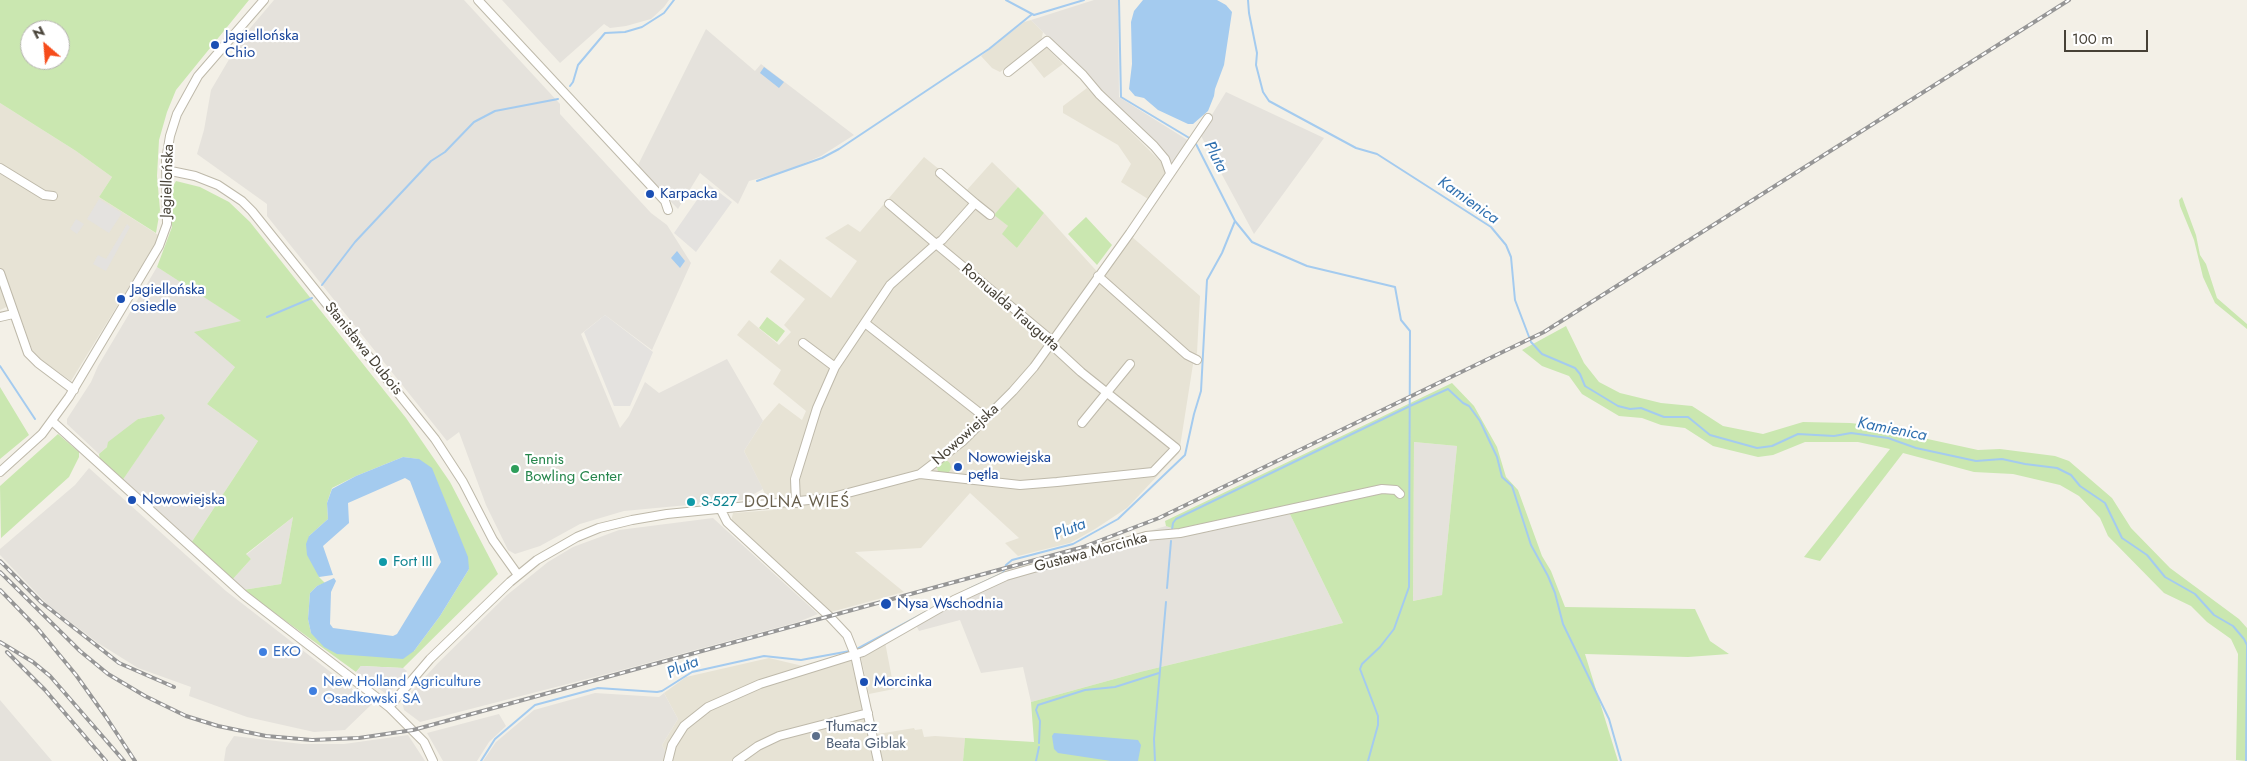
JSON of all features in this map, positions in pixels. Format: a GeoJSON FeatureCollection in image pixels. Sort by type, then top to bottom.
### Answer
{"type":"FeatureCollection","features":[{"type":"Feature","properties":{"kind":"street","name":"Jagiellońska"},"geometry":{"type":"LineString","coordinates":[[0,471],[32,444],[52,421],[74,390],[164,235],[167,217],[166,170],[170,136],[183,99],[203,70],[264,0]]}},
{"type":"Feature","properties":{"kind":"street"},"geometry":{"type":"LineString","coordinates":[[478,0],[665,201],[668,210]]}},
{"type":"Feature","properties":{"kind":"street"},"geometry":{"type":"LineString","coordinates":[[1008,72],[1047,41],[1154,146],[1165,159],[1170,173]]}},
{"type":"Feature","properties":{"kind":"street","name":"Nowowiejska"},"geometry":{"type":"LineString","coordinates":[[389,707],[430,659],[518,575],[554,549],[599,528],[667,514],[796,503],[846,494],[920,474],[963,441],[1018,385],[1052,343],[1208,118]]}},
{"type":"Feature","properties":{"kind":"street"},"geometry":{"type":"LineString","coordinates":[[0,168],[44,195],[53,196]]}},
{"type":"Feature","properties":{"kind":"street","name":"Stanisława Dubois"},"geometry":{"type":"LineString","coordinates":[[166,170],[194,176],[218,185],[242,201],[252,211],[435,439],[463,482],[493,540],[518,575]]}},
{"type":"Feature","properties":{"kind":"street"},"geometry":{"type":"LineString","coordinates":[[940,173],[990,215]]}},
{"type":"Feature","properties":{"kind":"street"},"geometry":{"type":"LineString","coordinates":[[796,503],[795,479],[817,408],[835,367],[890,285],[942,240],[975,203]]}},
{"type":"Feature","properties":{"kind":"street","name":"Romualda Traugutta"},"geometry":{"type":"LineString","coordinates":[[889,204],[1052,343],[1081,372],[1176,448],[1153,472],[1057,482],[1020,485],[920,474]]}},
{"type":"Feature","properties":{"kind":"street"},"geometry":{"type":"LineString","coordinates":[[0,272],[13,314],[32,358],[74,390]]}},
{"type":"Feature","properties":{"kind":"street"},"geometry":{"type":"LineString","coordinates":[[1098,276],[1187,355],[1196,360]]}},
{"type":"Feature","properties":{"kind":"street"},"geometry":{"type":"LineString","coordinates":[[0,317],[13,314]]}},
{"type":"Feature","properties":{"kind":"street"},"geometry":{"type":"LineString","coordinates":[[865,323],[986,418]]}},
{"type":"Feature","properties":{"kind":"street"},"geometry":{"type":"LineString","coordinates":[[803,343],[835,367]]}},
{"type":"Feature","properties":{"kind":"street"},"geometry":{"type":"LineString","coordinates":[[1082,423],[1130,364]]}},
{"type":"Feature","properties":{"kind":"street"},"geometry":{"type":"LineString","coordinates":[[52,421],[244,595],[389,707],[424,742],[433,761]]}},
{"type":"Feature","properties":{"kind":"street","name":"Gustawa Morcinka"},"geometry":{"type":"LineString","coordinates":[[668,761],[672,745],[684,726],[708,706],[760,684],[854,652],[866,651],[885,638],[987,583],[1146,536],[1180,533],[1382,489],[1396,490],[1400,494]]}},
{"type":"Feature","properties":{"kind":"street"},"geometry":{"type":"LineString","coordinates":[[721,510],[727,522],[735,530],[841,628],[854,652],[878,761]]}},
{"type":"Feature","properties":{"kind":"street"},"geometry":{"type":"LineString","coordinates":[[737,761],[758,746],[779,736],[868,713]]}},
{"type":"Feature","properties":{"kind":"shaded area"},"geometry":{"type":"Polygon","coordinates":[[[274,0],[464,0],[560,104],[560,114],[651,213],[667,225],[691,263],[652,350],[605,315],[581,334],[620,428],[629,416],[645,382],[659,393],[727,359],[763,421],[744,451],[763,489],[752,495],[752,499],[624,511],[580,524],[540,546],[515,554],[508,550],[486,505],[459,432],[447,441],[267,216],[267,204],[197,154],[204,130],[211,90],[241,39],[274,0]]]}},
{"type":"Feature","properties":{"kind":"shaded area"},"geometry":{"type":"Polygon","coordinates":[[[502,0],[669,0],[651,19],[610,28],[604,24],[560,63],[502,0]]]}},
{"type":"Feature","properties":{"kind":"shaded area"},"geometry":{"type":"Polygon","coordinates":[[[1094,0],[1118,0],[1119,97],[1189,141],[1173,163],[1031,20],[1094,0]]]}},
{"type":"Feature","properties":{"kind":"shaded area"},"geometry":{"type":"Polygon","coordinates":[[[1031,20],[1043,32],[1041,42],[1063,64],[1044,78],[1025,54],[1000,72],[992,68],[981,56],[1024,22],[1031,20]]]}},
{"type":"Feature","properties":{"kind":"shaded area"},"geometry":{"type":"Polygon","coordinates":[[[706,29],[755,71],[761,64],[854,135],[821,156],[784,172],[749,181],[738,204],[700,173],[678,209],[637,167],[706,29]]]}},
{"type":"Feature","properties":{"kind":"shaded area"},"geometry":{"type":"Polygon","coordinates":[[[1087,88],[1164,165],[1166,172],[1148,199],[1121,182],[1131,164],[1118,145],[1063,113],[1063,106],[1087,88]]]}},
{"type":"Feature","properties":{"kind":"shaded area"},"geometry":{"type":"Polygon","coordinates":[[[1226,92],[1324,138],[1254,234],[1200,134],[1226,92]]]}},
{"type":"Feature","properties":{"kind":"shaded area"},"geometry":{"type":"Polygon","coordinates":[[[0,103],[76,151],[112,177],[99,197],[160,236],[71,381],[33,352],[15,303],[0,310],[0,103]]]}},
{"type":"Feature","properties":{"kind":"shaded area"},"geometry":{"type":"Polygon","coordinates":[[[924,157],[966,191],[992,162],[1018,187],[995,215],[1008,226],[1017,248],[1044,213],[1102,277],[1131,236],[1200,296],[1197,353],[1194,358],[1179,453],[1127,508],[1095,529],[1070,543],[1018,556],[1005,543],[1019,538],[970,493],[921,548],[855,552],[904,592],[831,612],[731,521],[733,513],[773,510],[744,451],[763,421],[779,403],[802,420],[806,411],[773,384],[781,370],[737,335],[749,320],[779,345],[791,332],[784,325],[805,299],[770,272],[780,259],[831,298],[857,261],[825,238],[848,224],[860,232],[924,157]]]}},
{"type":"Feature","properties":{"kind":"shaded area"},"geometry":{"type":"Polygon","coordinates":[[[708,184],[732,202],[696,252],[674,233],[708,184]]]}},
{"type":"Feature","properties":{"kind":"shaded area"},"geometry":{"type":"Polygon","coordinates":[[[99,199],[122,213],[109,233],[87,219],[99,199]]]}},
{"type":"Feature","properties":{"kind":"shaded area"},"geometry":{"type":"Polygon","coordinates":[[[76,219],[84,224],[77,234],[70,229],[76,219]]]}},
{"type":"Feature","properties":{"kind":"shaded area"},"geometry":{"type":"Polygon","coordinates":[[[127,224],[130,227],[106,271],[93,264],[98,255],[106,259],[127,224]]]}},
{"type":"Feature","properties":{"kind":"shaded area"},"geometry":{"type":"Polygon","coordinates":[[[157,267],[242,321],[235,367],[207,404],[258,441],[191,543],[122,481],[164,418],[162,414],[138,419],[99,454],[67,424],[67,419],[91,382],[98,366],[157,267]]]}},
{"type":"Feature","properties":{"kind":"shaded area"},"geometry":{"type":"Polygon","coordinates":[[[605,315],[653,352],[630,406],[614,406],[584,332],[605,315]]]}},
{"type":"Feature","properties":{"kind":"shaded area"},"geometry":{"type":"Polygon","coordinates":[[[1414,442],[1457,446],[1442,595],[1413,601],[1414,442]]]}},
{"type":"Feature","properties":{"kind":"shaded area"},"geometry":{"type":"Polygon","coordinates":[[[89,468],[226,591],[372,704],[345,730],[314,732],[247,717],[189,696],[191,687],[138,668],[98,643],[48,605],[0,555],[0,549],[75,485],[89,468]]]}},
{"type":"Feature","properties":{"kind":"shaded area"},"geometry":{"type":"Polygon","coordinates":[[[1286,506],[1343,623],[1140,672],[1031,702],[1023,667],[981,673],[960,620],[919,631],[916,625],[1014,571],[1166,526],[1177,530],[1286,506]]]}},
{"type":"Feature","properties":{"kind":"shaded area"},"geometry":{"type":"Polygon","coordinates":[[[293,517],[281,584],[243,590],[232,580],[251,559],[246,555],[293,517]]]}},
{"type":"Feature","properties":{"kind":"shaded area"},"geometry":{"type":"Polygon","coordinates":[[[713,518],[818,614],[798,622],[618,671],[420,722],[404,710],[402,702],[438,663],[507,595],[548,562],[573,547],[619,530],[713,518]]]}},
{"type":"Feature","properties":{"kind":"shaded area"},"geometry":{"type":"Polygon","coordinates":[[[885,642],[894,689],[869,694],[861,658],[885,642]]]}},
{"type":"Feature","properties":{"kind":"shaded area"},"geometry":{"type":"Polygon","coordinates":[[[850,655],[875,761],[662,761],[666,753],[662,745],[678,719],[664,693],[686,677],[769,658],[807,667],[850,655]]]}},
{"type":"Feature","properties":{"kind":"shaded area"},"geometry":{"type":"Polygon","coordinates":[[[361,666],[403,668],[407,671],[391,691],[385,693],[356,672],[361,666]]]}},
{"type":"Feature","properties":{"kind":"shaded area"},"geometry":{"type":"Polygon","coordinates":[[[595,693],[659,697],[664,693],[678,719],[662,745],[666,753],[662,761],[483,761],[496,742],[534,710],[595,693]]]}},
{"type":"Feature","properties":{"kind":"shaded area"},"geometry":{"type":"Polygon","coordinates":[[[0,700],[52,761],[0,761],[0,700]]]}},
{"type":"Feature","properties":{"kind":"shaded area"},"geometry":{"type":"Polygon","coordinates":[[[499,714],[506,726],[489,742],[477,761],[443,761],[427,733],[499,714]]]}},
{"type":"Feature","properties":{"kind":"shaded area"},"geometry":{"type":"Polygon","coordinates":[[[914,728],[915,730],[922,729],[924,737],[965,738],[963,761],[882,761],[878,734],[914,728]]]}},
{"type":"Feature","properties":{"kind":"shaded area"},"geometry":{"type":"Polygon","coordinates":[[[408,735],[425,761],[224,761],[226,748],[234,736],[302,744],[344,744],[408,735]]]}},
{"type":"Feature","properties":{"kind":"green space"},"geometry":{"type":"Polygon","coordinates":[[[0,0],[249,0],[176,90],[167,112],[159,140],[157,176],[160,210],[156,233],[99,197],[112,177],[76,151],[0,103],[0,0]]]}},
{"type":"Feature","properties":{"kind":"green space"},"geometry":{"type":"Polygon","coordinates":[[[176,181],[200,187],[229,202],[250,222],[406,418],[450,482],[498,574],[403,668],[361,666],[356,672],[243,590],[281,584],[293,517],[246,554],[251,559],[232,580],[191,543],[258,441],[207,404],[235,367],[194,332],[241,321],[157,267],[172,227],[172,188],[176,181]],[[403,457],[332,488],[327,503],[328,519],[309,536],[319,577],[325,583],[317,586],[310,593],[308,619],[311,633],[414,651],[440,616],[469,569],[418,459],[403,457]]]}},
{"type":"Feature","properties":{"kind":"green space"},"geometry":{"type":"Polygon","coordinates":[[[1018,187],[1044,213],[1017,248],[1002,234],[1008,226],[994,215],[1018,187]]]}},
{"type":"Feature","properties":{"kind":"green space"},"geometry":{"type":"Polygon","coordinates":[[[2182,197],[2196,235],[2200,255],[2206,264],[2217,298],[2247,324],[2247,329],[2215,303],[2203,277],[2194,240],[2180,206],[2179,200],[2182,197]]]}},
{"type":"Feature","properties":{"kind":"green space"},"geometry":{"type":"Polygon","coordinates":[[[1086,217],[1112,245],[1097,265],[1068,234],[1086,217]]]}},
{"type":"Feature","properties":{"kind":"green space"},"geometry":{"type":"Polygon","coordinates":[[[767,317],[785,331],[777,342],[759,328],[767,317]]]}},
{"type":"Feature","properties":{"kind":"green space"},"geometry":{"type":"Polygon","coordinates":[[[1566,326],[1584,363],[1599,382],[1620,393],[1661,403],[1692,406],[1723,426],[1763,434],[1803,422],[1850,423],[1879,426],[1978,450],[2000,449],[2055,456],[2069,461],[2112,498],[2131,528],[2170,568],[2239,619],[2247,628],[2247,761],[2236,760],[2238,654],[2231,639],[2207,622],[2191,606],[2164,593],[2108,536],[2100,518],[2079,496],[2060,485],[2013,474],[1974,472],[1903,453],[1820,561],[1804,557],[1890,449],[1858,442],[1805,442],[1773,455],[1758,457],[1713,446],[1685,428],[1661,425],[1642,418],[1619,416],[1582,394],[1569,376],[1542,366],[1522,350],[1566,326]]]}},
{"type":"Feature","properties":{"kind":"green space"},"geometry":{"type":"Polygon","coordinates":[[[1452,383],[1474,406],[1497,447],[1506,477],[1518,490],[1542,556],[1551,571],[1565,607],[1695,609],[1710,641],[1729,654],[1688,657],[1585,654],[1618,761],[963,761],[965,738],[1034,742],[1031,702],[1140,672],[1343,623],[1286,506],[1177,530],[1166,526],[1165,521],[1452,383]],[[1414,442],[1413,601],[1442,595],[1457,446],[1414,442]]]}},
{"type":"Feature","properties":{"kind":"green space"},"geometry":{"type":"Polygon","coordinates":[[[0,387],[29,435],[0,459],[0,387]]]}},
{"type":"Feature","properties":{"kind":"green space"},"geometry":{"type":"Polygon","coordinates":[[[162,414],[165,418],[122,481],[100,461],[99,454],[107,447],[108,442],[138,419],[162,414]]]}},
{"type":"Feature","properties":{"kind":"green space"},"geometry":{"type":"Polygon","coordinates":[[[58,434],[79,452],[79,457],[69,477],[1,538],[0,486],[58,434]]]}},
{"type":"Feature","properties":{"kind":"green space"},"geometry":{"type":"Polygon","coordinates":[[[944,460],[949,462],[951,467],[949,472],[944,474],[939,472],[937,467],[939,462],[944,460]]]}},
{"type":"Feature","properties":{"kind":"water"},"geometry":{"type":"Polygon","coordinates":[[[1143,0],[1217,0],[1226,5],[1232,12],[1224,65],[1214,96],[1208,111],[1193,124],[1188,124],[1158,110],[1144,98],[1135,96],[1129,89],[1132,64],[1131,22],[1134,11],[1143,0]]]}},
{"type":"Feature","properties":{"kind":"water"},"geometry":{"type":"Polygon","coordinates":[[[764,67],[784,82],[779,88],[760,73],[764,67]]]}},
{"type":"Feature","properties":{"kind":"water"},"geometry":{"type":"Polygon","coordinates":[[[677,251],[685,261],[680,268],[671,258],[677,251]]]}},
{"type":"Feature","properties":{"kind":"water"},"geometry":{"type":"Polygon","coordinates":[[[403,457],[419,459],[432,468],[468,557],[469,569],[440,616],[414,651],[403,659],[337,654],[324,647],[311,633],[308,619],[310,593],[317,586],[334,578],[336,581],[331,592],[330,624],[333,628],[393,636],[397,634],[441,562],[410,481],[405,478],[348,503],[349,523],[323,546],[333,575],[319,577],[307,555],[306,544],[309,536],[328,519],[327,503],[332,489],[356,476],[403,457]]]}},
{"type":"Feature","properties":{"kind":"water"},"geometry":{"type":"Polygon","coordinates":[[[1054,733],[1138,740],[1141,745],[1138,761],[1111,761],[1058,753],[1054,749],[1052,736],[1054,733]]]}},
{"type":"Feature","properties":{"kind":"waterway"},"geometry":{"type":"LineString","coordinates":[[570,86],[578,65],[605,33],[625,32],[642,27],[664,13],[674,0]]}},
{"type":"Feature","properties":{"kind":"waterway"},"geometry":{"type":"LineString","coordinates":[[1006,0],[1034,15],[1084,0]]}},
{"type":"Feature","properties":{"kind":"waterway","name":"Pluta"},"geometry":{"type":"LineString","coordinates":[[1119,0],[1121,97],[1191,139]]}},
{"type":"Feature","properties":{"kind":"waterway","name":"Kamienica"},"geometry":{"type":"LineString","coordinates":[[1248,0],[1257,53],[1256,65],[1263,92],[1269,101],[1356,148],[1377,154],[1491,227],[1506,245],[1511,257],[1515,300],[1531,342],[1542,354],[1575,368],[1585,386],[1618,406],[1630,409],[1641,408],[1664,417],[1688,417],[1710,435],[1757,448],[1772,446],[1798,434],[1834,436],[1851,433],[1888,438],[1916,448],[1976,461],[2002,459],[2057,468],[2071,475],[2080,486],[2105,503],[2122,538],[2147,555],[2165,577],[2195,594],[2214,615],[2233,626],[2244,639],[2247,645],[2246,761]]}},
{"type":"Feature","properties":{"kind":"waterway"},"geometry":{"type":"LineString","coordinates":[[757,181],[822,158],[839,149],[989,49],[1031,15]]}},
{"type":"Feature","properties":{"kind":"waterway"},"geometry":{"type":"LineString","coordinates":[[322,285],[355,242],[431,161],[445,152],[474,122],[495,111],[558,99]]}},
{"type":"Feature","properties":{"kind":"waterway","name":"Pluta"},"geometry":{"type":"LineString","coordinates":[[967,590],[1003,573],[1006,565],[1012,560],[1073,544],[1118,519],[1185,455],[1201,391],[1207,280],[1222,253],[1235,221],[1195,142]]}},
{"type":"Feature","properties":{"kind":"waterway"},"geometry":{"type":"LineString","coordinates":[[1235,221],[1252,242],[1307,266],[1395,287],[1401,320],[1410,331],[1409,587],[1394,629],[1380,647],[1362,664],[1360,669],[1378,716],[1378,725],[1368,761]]}},
{"type":"Feature","properties":{"kind":"waterway"},"geometry":{"type":"LineString","coordinates":[[267,317],[312,298]]}},
{"type":"Feature","properties":{"kind":"waterway"},"geometry":{"type":"LineString","coordinates":[[0,366],[35,419]]}},
{"type":"Feature","properties":{"kind":"waterway"},"geometry":{"type":"LineString","coordinates":[[1172,530],[1176,519],[1448,389],[1469,406],[1480,421],[1497,457],[1502,477],[1512,486],[1531,545],[1555,593],[1563,624],[1609,719],[1621,761]]}},
{"type":"Feature","properties":{"kind":"waterway"},"geometry":{"type":"LineString","coordinates":[[1167,588],[1171,541]]}},
{"type":"Feature","properties":{"kind":"waterway"},"geometry":{"type":"LineString","coordinates":[[1155,761],[1154,739],[1166,602]]}},
{"type":"Feature","properties":{"kind":"waterway","name":"Pluta"},"geometry":{"type":"LineString","coordinates":[[855,650],[926,612]]}},
{"type":"Feature","properties":{"kind":"waterway","name":"Pluta"},"geometry":{"type":"LineString","coordinates":[[481,761],[495,739],[535,705],[598,688],[662,691],[692,672],[764,656],[801,660],[850,651]]}},
{"type":"Feature","properties":{"kind":"waterway"},"geometry":{"type":"LineString","coordinates":[[1039,743],[1040,721],[1036,710],[1038,705],[1085,690],[1115,687],[1159,673]]}},
{"type":"Feature","properties":{"kind":"waterway"},"geometry":{"type":"LineString","coordinates":[[1036,761],[1039,747]]}},
{"type":"Feature","properties":{"kind":"railway"},"geometry":{"type":"LineString","coordinates":[[0,572],[80,651],[108,674],[145,696],[186,716],[218,726],[266,736],[312,740],[359,738],[413,730],[1083,547],[1159,518],[1544,332],[2069,0]]}},
{"type":"Feature","properties":{"kind":"railway"},"geometry":{"type":"LineString","coordinates":[[0,561],[41,602],[119,663],[174,687]]}},
{"type":"Feature","properties":{"kind":"railway"},"geometry":{"type":"LineString","coordinates":[[0,590],[38,629],[76,675],[135,761]]}},
{"type":"Feature","properties":{"kind":"railway"},"geometry":{"type":"LineString","coordinates":[[0,642],[33,662],[50,676],[124,761]]}},
{"type":"Feature","properties":{"kind":"railway"},"geometry":{"type":"LineString","coordinates":[[7,652],[45,690],[106,761]]}},
{"type":"Feature","properties":{"kind":"place","name":"Jagiellońska Chio"},"geometry":{"type":"Point","coordinates":[215,45]}},
{"type":"Feature","properties":{"kind":"place","name":"Karpacka"},"geometry":{"type":"Point","coordinates":[650,194]}},
{"type":"Feature","properties":{"kind":"place","name":"Jagiellońska osiedle"},"geometry":{"type":"Point","coordinates":[121,299]}},
{"type":"Feature","properties":{"kind":"place","name":"Nowowiejska pętla"},"geometry":{"type":"Point","coordinates":[958,467]}},
{"type":"Feature","properties":{"kind":"place","name":"Tennis Bowling Center"},"geometry":{"type":"Point","coordinates":[515,469]}},
{"type":"Feature","properties":{"kind":"place","name":"Nowowiejska"},"geometry":{"type":"Point","coordinates":[132,500]}},
{"type":"Feature","properties":{"kind":"place","name":"S-527"},"geometry":{"type":"Point","coordinates":[691,502]}},
{"type":"Feature","properties":{"kind":"place","name":"Fort III"},"geometry":{"type":"Point","coordinates":[383,562]}},
{"type":"Feature","properties":{"kind":"place","name":"Nysa Wschodnia"},"geometry":{"type":"Point","coordinates":[886,604]}},
{"type":"Feature","properties":{"kind":"place","name":"EKO"},"geometry":{"type":"Point","coordinates":[263,652]}},
{"type":"Feature","properties":{"kind":"place","name":"Morcinka"},"geometry":{"type":"Point","coordinates":[864,682]}},
{"type":"Feature","properties":{"kind":"place","name":"New Holland Agriculture Osadkowski SA"},"geometry":{"type":"Point","coordinates":[313,691]}},
{"type":"Feature","properties":{"kind":"place","name":"Tłumacz Beata Giblak"},"geometry":{"type":"Point","coordinates":[816,736]}},
{"type":"Feature","properties":{"kind":"district","name":"DOLNA WIEŚ"},"geometry":{"type":"Point","coordinates":[797,503]}}]}
